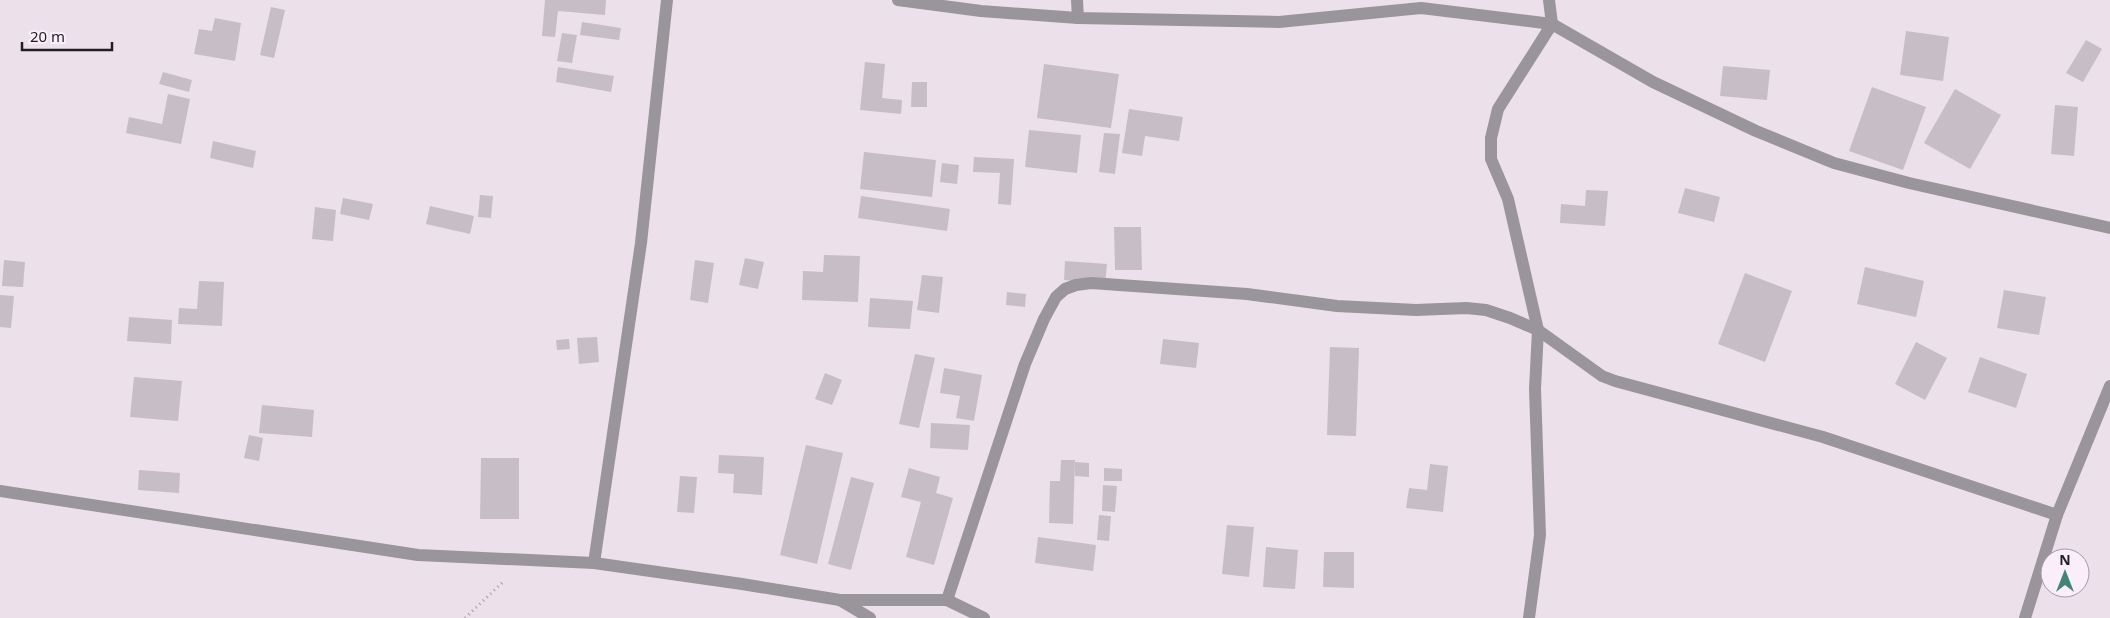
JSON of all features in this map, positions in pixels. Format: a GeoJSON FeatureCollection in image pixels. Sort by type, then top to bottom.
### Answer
{"type":"FeatureCollection","features":[{"type":"Feature","properties":{"kind":"street"},"geometry":{"type":"LineString","coordinates":[[594,563],[641,243],[667,0]]}},
{"type":"Feature","properties":{"kind":"street"},"geometry":{"type":"LineString","coordinates":[[898,0],[981,12],[1078,18],[1279,22],[1421,8],[1552,24],[1653,82],[1756,130],[1834,163],[1909,183],[2110,228]]}},
{"type":"Feature","properties":{"kind":"street"},"geometry":{"type":"LineString","coordinates":[[1078,0],[1078,18]]}},
{"type":"Feature","properties":{"kind":"street"},"geometry":{"type":"LineString","coordinates":[[1529,618],[1540,535],[1535,388],[1538,330],[1508,199],[1491,159],[1491,138],[1498,109],[1552,24],[1549,0]]}},
{"type":"Feature","properties":{"kind":"street"},"geometry":{"type":"LineString","coordinates":[[947,600],[1025,364],[1044,319],[1056,297],[1065,289],[1091,283],[1247,294],[1337,306],[1416,310],[1466,308],[1486,310],[1538,330],[1602,376],[1615,381],[1823,437],[2057,514]]}},
{"type":"Feature","properties":{"kind":"street"},"geometry":{"type":"LineString","coordinates":[[2024,618],[2057,514],[2110,386]]}},
{"type":"Feature","properties":{"kind":"street"},"geometry":{"type":"LineString","coordinates":[[0,491],[418,555],[594,563],[840,600],[947,600],[984,618]]}},
{"type":"Feature","properties":{"kind":"street"},"geometry":{"type":"LineString","coordinates":[[840,600],[870,618]]}},
{"type":"Feature","properties":{"kind":"path"},"geometry":{"type":"LineString","coordinates":[[465,618],[526,560]]}},
{"type":"Feature","properties":{"kind":"building"},"geometry":{"type":"Polygon","coordinates":[[[545,0],[606,0],[605,15],[558,11],[555,37],[542,36],[545,0]]]}},
{"type":"Feature","properties":{"kind":"building"},"geometry":{"type":"Polygon","coordinates":[[[271,7],[285,10],[274,58],[260,55],[271,7]]]}},
{"type":"Feature","properties":{"kind":"building"},"geometry":{"type":"Polygon","coordinates":[[[215,18],[241,23],[235,61],[194,54],[199,29],[212,31],[215,18]]]}},
{"type":"Feature","properties":{"kind":"building"},"geometry":{"type":"Polygon","coordinates":[[[582,22],[621,28],[619,40],[580,35],[582,22]]]}},
{"type":"Feature","properties":{"kind":"building"},"geometry":{"type":"Polygon","coordinates":[[[1906,31],[1949,37],[1943,81],[1900,75],[1906,31]]]}},
{"type":"Feature","properties":{"kind":"building"},"geometry":{"type":"Polygon","coordinates":[[[562,33],[577,35],[572,63],[557,61],[562,33]]]}},
{"type":"Feature","properties":{"kind":"building"},"geometry":{"type":"Polygon","coordinates":[[[2086,40],[2102,49],[2083,82],[2066,73],[2086,40]]]}},
{"type":"Feature","properties":{"kind":"building"},"geometry":{"type":"Polygon","coordinates":[[[865,62],[885,64],[882,98],[902,100],[901,114],[860,110],[865,62]]]}},
{"type":"Feature","properties":{"kind":"building"},"geometry":{"type":"Polygon","coordinates":[[[1044,64],[1119,74],[1111,128],[1037,118],[1044,64]]]}},
{"type":"Feature","properties":{"kind":"building"},"geometry":{"type":"Polygon","coordinates":[[[1723,66],[1770,70],[1767,100],[1720,96],[1723,66]]]}},
{"type":"Feature","properties":{"kind":"building"},"geometry":{"type":"Polygon","coordinates":[[[558,67],[614,76],[611,92],[556,82],[558,67]]]}},
{"type":"Feature","properties":{"kind":"building"},"geometry":{"type":"Polygon","coordinates":[[[163,72],[192,80],[189,92],[159,84],[163,72]]]}},
{"type":"Feature","properties":{"kind":"building"},"geometry":{"type":"Polygon","coordinates":[[[912,82],[927,82],[927,107],[911,107],[912,82]]]}},
{"type":"Feature","properties":{"kind":"building"},"geometry":{"type":"Polygon","coordinates":[[[1872,87],[1926,107],[1903,170],[1849,151],[1872,87]]]}},
{"type":"Feature","properties":{"kind":"building"},"geometry":{"type":"Polygon","coordinates":[[[1955,89],[2001,115],[1970,169],[1924,143],[1955,89]]]}},
{"type":"Feature","properties":{"kind":"building"},"geometry":{"type":"Polygon","coordinates":[[[168,94],[190,99],[181,144],[126,133],[129,117],[162,124],[168,94]]]}},
{"type":"Feature","properties":{"kind":"building"},"geometry":{"type":"Polygon","coordinates":[[[2055,105],[2078,107],[2074,156],[2051,154],[2055,105]]]}},
{"type":"Feature","properties":{"kind":"building"},"geometry":{"type":"Polygon","coordinates":[[[1129,109],[1183,117],[1179,141],[1145,136],[1142,156],[1122,153],[1129,109]]]}},
{"type":"Feature","properties":{"kind":"building"},"geometry":{"type":"Polygon","coordinates":[[[1029,130],[1081,135],[1077,173],[1025,167],[1029,130]]]}},
{"type":"Feature","properties":{"kind":"building"},"geometry":{"type":"Polygon","coordinates":[[[1104,133],[1120,134],[1115,174],[1099,172],[1104,133]]]}},
{"type":"Feature","properties":{"kind":"building"},"geometry":{"type":"Polygon","coordinates":[[[213,141],[256,151],[253,168],[210,158],[213,141]]]}},
{"type":"Feature","properties":{"kind":"building"},"geometry":{"type":"Polygon","coordinates":[[[864,152],[936,160],[932,197],[860,189],[864,152]]]}},
{"type":"Feature","properties":{"kind":"building"},"geometry":{"type":"Polygon","coordinates":[[[974,157],[1014,159],[1011,205],[998,204],[1000,173],[973,172],[974,157]]]}},
{"type":"Feature","properties":{"kind":"building"},"geometry":{"type":"Polygon","coordinates":[[[942,163],[959,165],[957,184],[940,182],[942,163]]]}},
{"type":"Feature","properties":{"kind":"building"},"geometry":{"type":"Polygon","coordinates":[[[1685,188],[1720,197],[1714,222],[1678,213],[1685,188]]]}},
{"type":"Feature","properties":{"kind":"building"},"geometry":{"type":"Polygon","coordinates":[[[1586,190],[1608,191],[1605,226],[1560,223],[1561,204],[1585,206],[1586,190]]]}},
{"type":"Feature","properties":{"kind":"building"},"geometry":{"type":"Polygon","coordinates":[[[480,195],[493,196],[491,218],[478,217],[480,195]]]}},
{"type":"Feature","properties":{"kind":"building"},"geometry":{"type":"Polygon","coordinates":[[[861,196],[950,209],[947,231],[858,218],[861,196]]]}},
{"type":"Feature","properties":{"kind":"building"},"geometry":{"type":"Polygon","coordinates":[[[343,198],[373,204],[369,220],[340,214],[343,198]]]}},
{"type":"Feature","properties":{"kind":"building"},"geometry":{"type":"Polygon","coordinates":[[[430,206],[474,216],[470,234],[426,224],[430,206]]]}},
{"type":"Feature","properties":{"kind":"building"},"geometry":{"type":"Polygon","coordinates":[[[315,207],[336,210],[333,241],[312,239],[315,207]]]}},
{"type":"Feature","properties":{"kind":"building"},"geometry":{"type":"Polygon","coordinates":[[[1114,227],[1141,227],[1142,270],[1115,270],[1114,227]]]}},
{"type":"Feature","properties":{"kind":"building"},"geometry":{"type":"Polygon","coordinates":[[[824,255],[860,256],[858,302],[802,300],[803,271],[823,272],[824,255]]]}},
{"type":"Feature","properties":{"kind":"building"},"geometry":{"type":"Polygon","coordinates":[[[745,258],[764,262],[758,289],[739,285],[745,258]]]}},
{"type":"Feature","properties":{"kind":"building"},"geometry":{"type":"Polygon","coordinates":[[[4,260],[25,262],[23,287],[2,286],[4,260]]]}},
{"type":"Feature","properties":{"kind":"building"},"geometry":{"type":"Polygon","coordinates":[[[695,260],[714,263],[708,303],[690,300],[695,260]]]}},
{"type":"Feature","properties":{"kind":"building"},"geometry":{"type":"Polygon","coordinates":[[[1065,261],[1107,264],[1105,284],[1064,280],[1065,261]]]}},
{"type":"Feature","properties":{"kind":"building"},"geometry":{"type":"Polygon","coordinates":[[[1865,267],[1924,281],[1916,317],[1857,304],[1865,267]]]}},
{"type":"Feature","properties":{"kind":"building"},"geometry":{"type":"Polygon","coordinates":[[[1745,273],[1792,291],[1765,362],[1718,344],[1745,273]]]}},
{"type":"Feature","properties":{"kind":"building"},"geometry":{"type":"Polygon","coordinates":[[[922,275],[943,277],[939,313],[917,310],[922,275]]]}},
{"type":"Feature","properties":{"kind":"building"},"geometry":{"type":"Polygon","coordinates":[[[199,281],[224,282],[222,326],[178,324],[179,308],[197,309],[199,281]]]}},
{"type":"Feature","properties":{"kind":"building"},"geometry":{"type":"Polygon","coordinates":[[[2004,290],[2046,297],[2039,335],[1997,328],[2004,290]]]}},
{"type":"Feature","properties":{"kind":"building"},"geometry":{"type":"Polygon","coordinates":[[[1007,292],[1026,294],[1025,307],[1006,305],[1007,292]]]}},
{"type":"Feature","properties":{"kind":"building"},"geometry":{"type":"Polygon","coordinates":[[[0,295],[14,296],[11,328],[0,327],[0,295]]]}},
{"type":"Feature","properties":{"kind":"building"},"geometry":{"type":"Polygon","coordinates":[[[870,298],[913,301],[910,329],[868,327],[870,298]]]}},
{"type":"Feature","properties":{"kind":"building"},"geometry":{"type":"Polygon","coordinates":[[[129,317],[172,320],[171,344],[127,341],[129,317]]]}},
{"type":"Feature","properties":{"kind":"building"},"geometry":{"type":"Polygon","coordinates":[[[597,337],[599,362],[579,364],[577,338],[597,337]]]}},
{"type":"Feature","properties":{"kind":"building"},"geometry":{"type":"Polygon","coordinates":[[[569,339],[570,349],[557,350],[556,340],[569,339]]]}},
{"type":"Feature","properties":{"kind":"building"},"geometry":{"type":"Polygon","coordinates":[[[1163,339],[1199,343],[1196,368],[1160,364],[1163,339]]]}},
{"type":"Feature","properties":{"kind":"building"},"geometry":{"type":"Polygon","coordinates":[[[1916,342],[1947,358],[1925,400],[1895,384],[1916,342]]]}},
{"type":"Feature","properties":{"kind":"building"},"geometry":{"type":"Polygon","coordinates":[[[1330,347],[1359,348],[1356,436],[1327,435],[1330,347]]]}},
{"type":"Feature","properties":{"kind":"building"},"geometry":{"type":"Polygon","coordinates":[[[915,354],[935,358],[919,428],[899,424],[915,354]]]}},
{"type":"Feature","properties":{"kind":"building"},"geometry":{"type":"Polygon","coordinates":[[[1980,357],[2027,374],[2016,408],[1968,392],[1980,357]]]}},
{"type":"Feature","properties":{"kind":"building"},"geometry":{"type":"Polygon","coordinates":[[[944,368],[982,375],[974,421],[956,418],[960,396],[940,393],[944,368]]]}},
{"type":"Feature","properties":{"kind":"building"},"geometry":{"type":"Polygon","coordinates":[[[825,373],[842,380],[832,405],[815,399],[825,373]]]}},
{"type":"Feature","properties":{"kind":"building"},"geometry":{"type":"Polygon","coordinates":[[[134,377],[182,381],[178,421],[130,417],[134,377]]]}},
{"type":"Feature","properties":{"kind":"building"},"geometry":{"type":"Polygon","coordinates":[[[262,405],[314,410],[312,437],[259,433],[262,405]]]}},
{"type":"Feature","properties":{"kind":"building"},"geometry":{"type":"Polygon","coordinates":[[[931,423],[970,425],[968,450],[930,448],[931,423]]]}},
{"type":"Feature","properties":{"kind":"building"},"geometry":{"type":"Polygon","coordinates":[[[249,435],[263,438],[259,461],[244,458],[249,435]]]}},
{"type":"Feature","properties":{"kind":"building"},"geometry":{"type":"Polygon","coordinates":[[[806,445],[843,453],[817,564],[780,555],[806,445]]]}},
{"type":"Feature","properties":{"kind":"building"},"geometry":{"type":"Polygon","coordinates":[[[719,455],[764,457],[762,495],[733,493],[734,474],[718,473],[719,455]]]}},
{"type":"Feature","properties":{"kind":"building"},"geometry":{"type":"Polygon","coordinates":[[[481,458],[519,458],[519,519],[480,519],[481,458]]]}},
{"type":"Feature","properties":{"kind":"building"},"geometry":{"type":"Polygon","coordinates":[[[1061,460],[1075,460],[1073,524],[1049,523],[1050,481],[1060,481],[1061,460]]]}},
{"type":"Feature","properties":{"kind":"building"},"geometry":{"type":"Polygon","coordinates":[[[1075,462],[1089,463],[1089,477],[1075,476],[1075,462]]]}},
{"type":"Feature","properties":{"kind":"building"},"geometry":{"type":"Polygon","coordinates":[[[1430,464],[1448,466],[1443,512],[1406,508],[1409,488],[1427,490],[1430,464]]]}},
{"type":"Feature","properties":{"kind":"building"},"geometry":{"type":"Polygon","coordinates":[[[909,468],[940,477],[936,493],[953,498],[934,565],[906,557],[921,502],[901,497],[909,468]]]}},
{"type":"Feature","properties":{"kind":"building"},"geometry":{"type":"Polygon","coordinates":[[[1104,468],[1122,469],[1122,481],[1104,481],[1104,468]]]}},
{"type":"Feature","properties":{"kind":"building"},"geometry":{"type":"Polygon","coordinates":[[[139,470],[180,473],[179,493],[138,490],[139,470]]]}},
{"type":"Feature","properties":{"kind":"building"},"geometry":{"type":"Polygon","coordinates":[[[680,476],[697,477],[694,513],[677,512],[680,476]]]}},
{"type":"Feature","properties":{"kind":"building"},"geometry":{"type":"Polygon","coordinates":[[[851,477],[874,483],[851,570],[828,564],[851,477]]]}},
{"type":"Feature","properties":{"kind":"building"},"geometry":{"type":"Polygon","coordinates":[[[1103,485],[1117,486],[1115,512],[1102,511],[1103,485]]]}},
{"type":"Feature","properties":{"kind":"building"},"geometry":{"type":"Polygon","coordinates":[[[1099,515],[1111,516],[1109,541],[1097,540],[1099,515]]]}},
{"type":"Feature","properties":{"kind":"building"},"geometry":{"type":"Polygon","coordinates":[[[1227,525],[1254,527],[1249,577],[1222,574],[1227,525]]]}},
{"type":"Feature","properties":{"kind":"building"},"geometry":{"type":"Polygon","coordinates":[[[1038,537],[1096,545],[1093,571],[1035,563],[1038,537]]]}},
{"type":"Feature","properties":{"kind":"building"},"geometry":{"type":"Polygon","coordinates":[[[1266,547],[1298,550],[1295,589],[1263,587],[1266,547]]]}},
{"type":"Feature","properties":{"kind":"building"},"geometry":{"type":"Polygon","coordinates":[[[1324,552],[1354,552],[1354,588],[1323,587],[1324,552]]]}}]}
